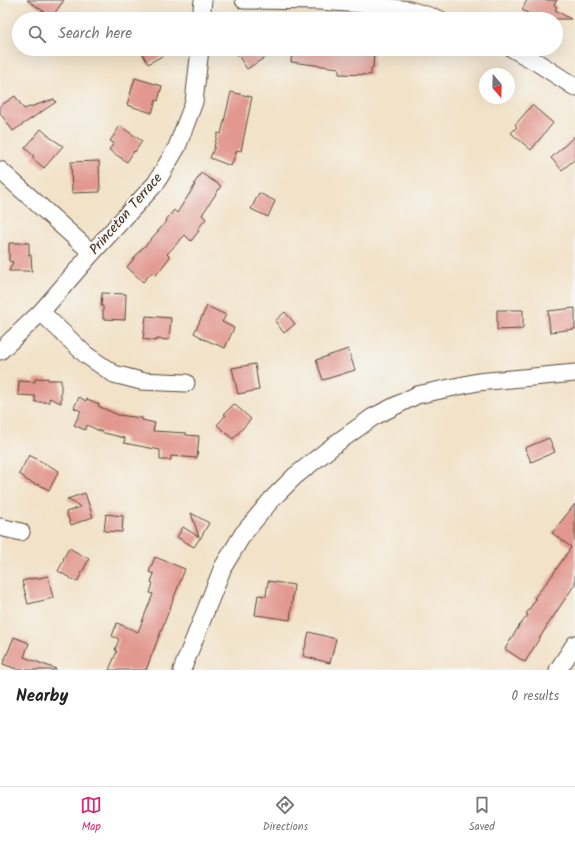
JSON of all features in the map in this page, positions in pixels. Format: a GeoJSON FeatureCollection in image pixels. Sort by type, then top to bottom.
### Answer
{"type":"FeatureCollection","features":[{"type":"Feature","properties":{"kind":"street"},"geometry":{"type":"LineString","coordinates":[[202,12],[203,0]]}},
{"type":"Feature","properties":{"kind":"street"},"geometry":{"type":"LineString","coordinates":[[244,0],[320,1],[361,4],[416,12]]}},
{"type":"Feature","properties":{"kind":"street","name":"Princeton Terrace"},"geometry":{"type":"LineString","coordinates":[[0,351],[41,312],[156,182],[177,147],[194,102],[199,56]]}},
{"type":"Feature","properties":{"kind":"street"},"geometry":{"type":"LineString","coordinates":[[526,56],[575,87]]}},
{"type":"Feature","properties":{"kind":"street"},"geometry":{"type":"LineString","coordinates":[[0,170],[92,253]]}},
{"type":"Feature","properties":{"kind":"street"},"geometry":{"type":"LineString","coordinates":[[41,312],[86,355],[114,374],[141,381],[186,383]]}},
{"type":"Feature","properties":{"kind":"street"},"geometry":{"type":"LineString","coordinates":[[182,670],[223,567],[243,534],[272,499],[295,476],[338,442],[373,417],[417,395],[478,382],[575,373]]}},
{"type":"Feature","properties":{"kind":"street"},"geometry":{"type":"LineString","coordinates":[[0,527],[21,532]]}},
{"type":"Feature","properties":{"kind":"street"},"geometry":{"type":"LineString","coordinates":[[558,670],[575,644]]}},
{"type":"Feature","properties":{"kind":"building"},"geometry":{"type":"Polygon","coordinates":[[[27,0],[64,0],[56,12],[45,12],[27,0]]]}},
{"type":"Feature","properties":{"kind":"building"},"geometry":{"type":"Polygon","coordinates":[[[527,0],[557,0],[554,5],[557,7],[555,10],[559,12],[526,12],[522,10],[527,0]]]}},
{"type":"Feature","properties":{"kind":"building"},"geometry":{"type":"Polygon","coordinates":[[[563,14],[571,19],[563,19],[563,14]]]}},
{"type":"Feature","properties":{"kind":"building"},"geometry":{"type":"Polygon","coordinates":[[[144,56],[162,56],[148,64],[144,56]]]}},
{"type":"Feature","properties":{"kind":"building"},"geometry":{"type":"Polygon","coordinates":[[[239,56],[267,56],[247,69],[239,56]]]}},
{"type":"Feature","properties":{"kind":"building"},"geometry":{"type":"Polygon","coordinates":[[[291,56],[374,56],[371,75],[339,74],[339,68],[291,62],[291,56]]]}},
{"type":"Feature","properties":{"kind":"building"},"geometry":{"type":"Polygon","coordinates":[[[135,78],[162,86],[158,101],[156,100],[152,113],[127,105],[135,78]]]}},
{"type":"Feature","properties":{"kind":"building"},"geometry":{"type":"Polygon","coordinates":[[[231,92],[252,97],[241,151],[237,150],[231,166],[210,158],[218,133],[221,134],[231,92]]]}},
{"type":"Feature","properties":{"kind":"building"},"geometry":{"type":"Polygon","coordinates":[[[15,96],[24,109],[54,99],[56,102],[13,131],[0,113],[0,106],[15,96]]]}},
{"type":"Feature","properties":{"kind":"building"},"geometry":{"type":"Polygon","coordinates":[[[532,105],[553,123],[531,150],[511,133],[517,127],[515,125],[532,105]]]}},
{"type":"Feature","properties":{"kind":"building"},"geometry":{"type":"Polygon","coordinates":[[[120,126],[142,141],[127,162],[109,150],[114,143],[110,141],[120,126]]]}},
{"type":"Feature","properties":{"kind":"building"},"geometry":{"type":"Polygon","coordinates":[[[41,129],[63,146],[44,168],[32,158],[34,156],[25,148],[41,129]]]}},
{"type":"Feature","properties":{"kind":"building"},"geometry":{"type":"Polygon","coordinates":[[[575,136],[575,159],[562,170],[551,158],[575,136]]]}},
{"type":"Feature","properties":{"kind":"building"},"geometry":{"type":"Polygon","coordinates":[[[99,161],[100,192],[72,193],[71,162],[99,161]]]}},
{"type":"Feature","properties":{"kind":"building"},"geometry":{"type":"Polygon","coordinates":[[[201,173],[221,186],[202,215],[206,219],[197,230],[199,231],[191,241],[185,235],[167,254],[170,257],[156,275],[152,272],[143,282],[127,267],[167,221],[166,220],[174,210],[177,213],[201,173]]]}},
{"type":"Feature","properties":{"kind":"building"},"geometry":{"type":"Polygon","coordinates":[[[259,193],[275,201],[268,217],[251,209],[259,193]]]}},
{"type":"Feature","properties":{"kind":"building"},"geometry":{"type":"Polygon","coordinates":[[[9,243],[29,243],[29,255],[31,255],[32,271],[9,271],[13,262],[9,261],[9,243]]]}},
{"type":"Feature","properties":{"kind":"building"},"geometry":{"type":"Polygon","coordinates":[[[102,293],[126,294],[125,320],[103,319],[103,306],[101,306],[102,293]]]}},
{"type":"Feature","properties":{"kind":"building"},"geometry":{"type":"Polygon","coordinates":[[[207,306],[226,315],[222,322],[234,328],[225,348],[201,338],[194,333],[207,306]]]}},
{"type":"Feature","properties":{"kind":"building"},"geometry":{"type":"Polygon","coordinates":[[[575,308],[575,329],[550,332],[548,311],[575,308]]]}},
{"type":"Feature","properties":{"kind":"building"},"geometry":{"type":"Polygon","coordinates":[[[497,310],[523,310],[523,329],[497,330],[497,310]]]}},
{"type":"Feature","properties":{"kind":"building"},"geometry":{"type":"Polygon","coordinates":[[[285,312],[295,324],[284,333],[275,321],[285,312]]]}},
{"type":"Feature","properties":{"kind":"building"},"geometry":{"type":"Polygon","coordinates":[[[146,316],[171,318],[169,340],[157,339],[157,341],[143,339],[146,316]]]}},
{"type":"Feature","properties":{"kind":"building"},"geometry":{"type":"Polygon","coordinates":[[[348,349],[355,370],[323,380],[316,360],[348,349]]]}},
{"type":"Feature","properties":{"kind":"building"},"geometry":{"type":"Polygon","coordinates":[[[255,364],[259,390],[238,394],[232,368],[255,364]]]}},
{"type":"Feature","properties":{"kind":"building"},"geometry":{"type":"Polygon","coordinates":[[[48,378],[48,380],[61,380],[61,403],[49,398],[49,402],[35,402],[35,396],[18,395],[19,381],[35,382],[35,379],[48,378]]]}},
{"type":"Feature","properties":{"kind":"building"},"geometry":{"type":"Polygon","coordinates":[[[79,397],[86,401],[87,399],[99,404],[98,406],[118,415],[142,418],[142,420],[155,423],[153,431],[186,433],[186,435],[199,436],[197,458],[171,456],[171,460],[160,460],[160,450],[124,443],[125,438],[104,433],[87,425],[85,430],[74,425],[81,411],[74,408],[79,397]]]}},
{"type":"Feature","properties":{"kind":"building"},"geometry":{"type":"Polygon","coordinates":[[[234,404],[251,419],[233,439],[217,425],[226,415],[224,414],[234,404]]]}},
{"type":"Feature","properties":{"kind":"building"},"geometry":{"type":"Polygon","coordinates":[[[549,438],[555,452],[531,462],[525,448],[549,438]]]}},
{"type":"Feature","properties":{"kind":"building"},"geometry":{"type":"Polygon","coordinates":[[[29,455],[59,471],[49,490],[26,480],[19,474],[29,455]]]}},
{"type":"Feature","properties":{"kind":"building"},"geometry":{"type":"Polygon","coordinates":[[[85,493],[93,517],[71,525],[66,512],[81,507],[67,499],[85,493]]]}},
{"type":"Feature","properties":{"kind":"building"},"geometry":{"type":"Polygon","coordinates":[[[575,504],[575,584],[525,662],[505,649],[519,626],[528,615],[526,614],[536,599],[534,598],[551,577],[571,547],[552,533],[575,504]]]}},
{"type":"Feature","properties":{"kind":"building"},"geometry":{"type":"Polygon","coordinates":[[[191,513],[209,523],[194,547],[177,537],[183,527],[199,537],[191,513]]]}},
{"type":"Feature","properties":{"kind":"building"},"geometry":{"type":"Polygon","coordinates":[[[106,514],[123,516],[122,532],[104,531],[106,514]]]}},
{"type":"Feature","properties":{"kind":"building"},"geometry":{"type":"Polygon","coordinates":[[[69,548],[89,559],[77,582],[58,571],[69,548]]]}},
{"type":"Feature","properties":{"kind":"building"},"geometry":{"type":"Polygon","coordinates":[[[155,557],[185,569],[146,670],[109,670],[117,651],[115,650],[119,639],[112,636],[117,623],[138,632],[153,594],[150,593],[153,583],[151,582],[154,574],[149,572],[155,557]]]}},
{"type":"Feature","properties":{"kind":"building"},"geometry":{"type":"Polygon","coordinates":[[[48,576],[53,598],[28,604],[22,581],[48,576]]]}},
{"type":"Feature","properties":{"kind":"building"},"geometry":{"type":"Polygon","coordinates":[[[268,581],[294,585],[290,620],[255,615],[258,595],[266,596],[268,581]]]}},
{"type":"Feature","properties":{"kind":"building"},"geometry":{"type":"Polygon","coordinates":[[[309,632],[336,639],[330,663],[303,656],[309,632]]]}},
{"type":"Feature","properties":{"kind":"building"},"geometry":{"type":"Polygon","coordinates":[[[14,637],[29,643],[24,657],[56,670],[19,670],[3,664],[14,637]]]}}]}
